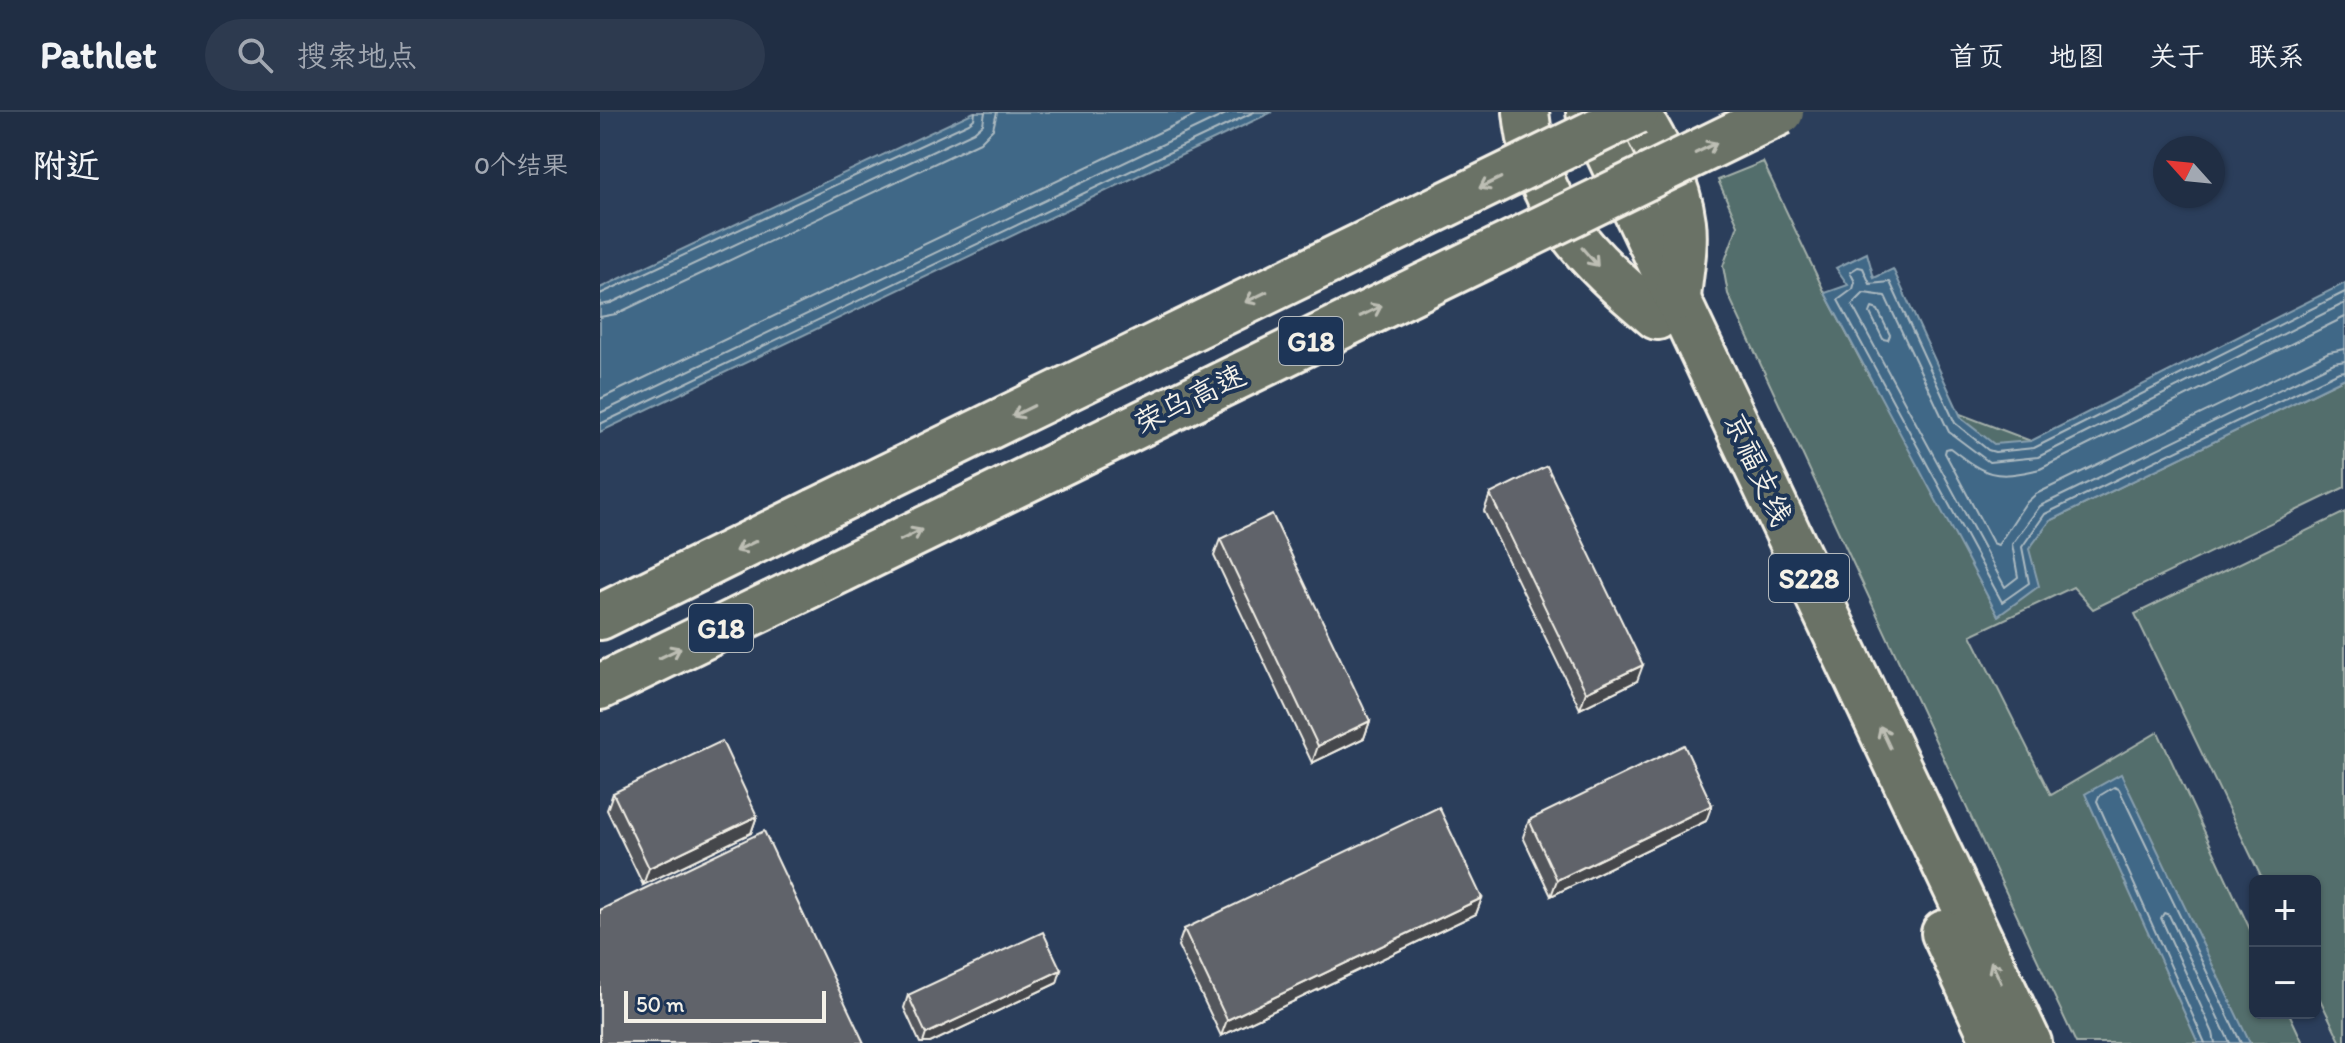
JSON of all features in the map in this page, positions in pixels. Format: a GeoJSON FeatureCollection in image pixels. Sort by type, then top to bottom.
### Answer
{"type":"FeatureCollection","features":[{"type":"Feature","properties":{"kind":"highway"},"geometry":{"type":"LineString","coordinates":[[1526,112],[1529,145],[1545,191],[1570,235],[1602,271],[1667,309],[1683,225],[1677,191],[1636,112]]}},
{"type":"Feature","properties":{"kind":"highway","name":"京福支线"},"geometry":{"type":"LineString","coordinates":[[1559,112],[1667,309],[2029,1043]]}},
{"type":"Feature","properties":{"kind":"highway","name":"京福支线"},"geometry":{"type":"LineString","coordinates":[[1589,112],[1667,309],[1995,1043]]}},
{"type":"Feature","properties":{"kind":"highway","name":"荣乌高速"},"geometry":{"type":"LineString","coordinates":[[600,617],[1636,112]]}},
{"type":"Feature","properties":{"kind":"highway","name":"荣乌高速"},"geometry":{"type":"LineString","coordinates":[[600,687],[1781,112]]}},
{"type":"Feature","properties":{"kind":"green space"},"geometry":{"type":"Polygon","coordinates":[[[1763,162],[1825,293],[1871,380],[2031,441],[2050,521],[2345,378],[2345,487],[2093,609],[2073,587],[1971,635],[2051,795],[2158,732],[2249,927],[2249,1019],[2292,1019],[2303,1043],[2076,1043],[1728,294],[1723,266],[1738,225],[1718,180],[1763,162]]]}},
{"type":"Feature","properties":{"kind":"green space"},"geometry":{"type":"Polygon","coordinates":[[[2345,512],[2345,1043],[2341,1043],[2321,1001],[2321,875],[2260,875],[2135,614],[2345,512]]]}},
{"type":"Feature","properties":{"kind":"water"},"geometry":{"type":"Polygon","coordinates":[[[974,112],[1272,112],[600,432],[600,288],[974,112]]]}},
{"type":"Feature","properties":{"kind":"water"},"geometry":{"type":"Polygon","coordinates":[[[1867,253],[1874,278],[1893,269],[1962,419],[1994,444],[2031,441],[2345,283],[2345,378],[2050,521],[2029,549],[2039,586],[1998,616],[1825,293],[1848,285],[1836,268],[1867,253]]]}},
{"type":"Feature","properties":{"kind":"water"},"geometry":{"type":"Polygon","coordinates":[[[2121,774],[2250,1043],[2198,1043],[2085,794],[2121,774]]]}},
{"type":"Feature","properties":{"kind":"building"},"geometry":{"type":"Polygon","coordinates":[[[1547,466],[1643,665],[1586,692],[1490,494],[1547,466]]]}},
{"type":"Feature","properties":{"kind":"building"},"geometry":{"type":"Polygon","coordinates":[[[1272,514],[1370,721],[1318,746],[1220,539],[1272,514]]]}},
{"type":"Feature","properties":{"kind":"building"},"geometry":{"type":"Polygon","coordinates":[[[722,741],[757,816],[649,868],[613,793],[722,741]]]}},
{"type":"Feature","properties":{"kind":"building"},"geometry":{"type":"Polygon","coordinates":[[[1684,745],[1712,805],[1557,880],[1529,820],[1684,745]]]}},
{"type":"Feature","properties":{"kind":"building"},"geometry":{"type":"Polygon","coordinates":[[[1439,807],[1482,898],[1227,1020],[1184,929],[1439,807]]]}},
{"type":"Feature","properties":{"kind":"building"},"geometry":{"type":"Polygon","coordinates":[[[764,831],[864,1043],[600,1043],[600,910],[764,831]]]}},
{"type":"Feature","properties":{"kind":"building"},"geometry":{"type":"Polygon","coordinates":[[[1043,932],[1061,970],[926,1034],[908,995],[1043,932]]]}}]}
